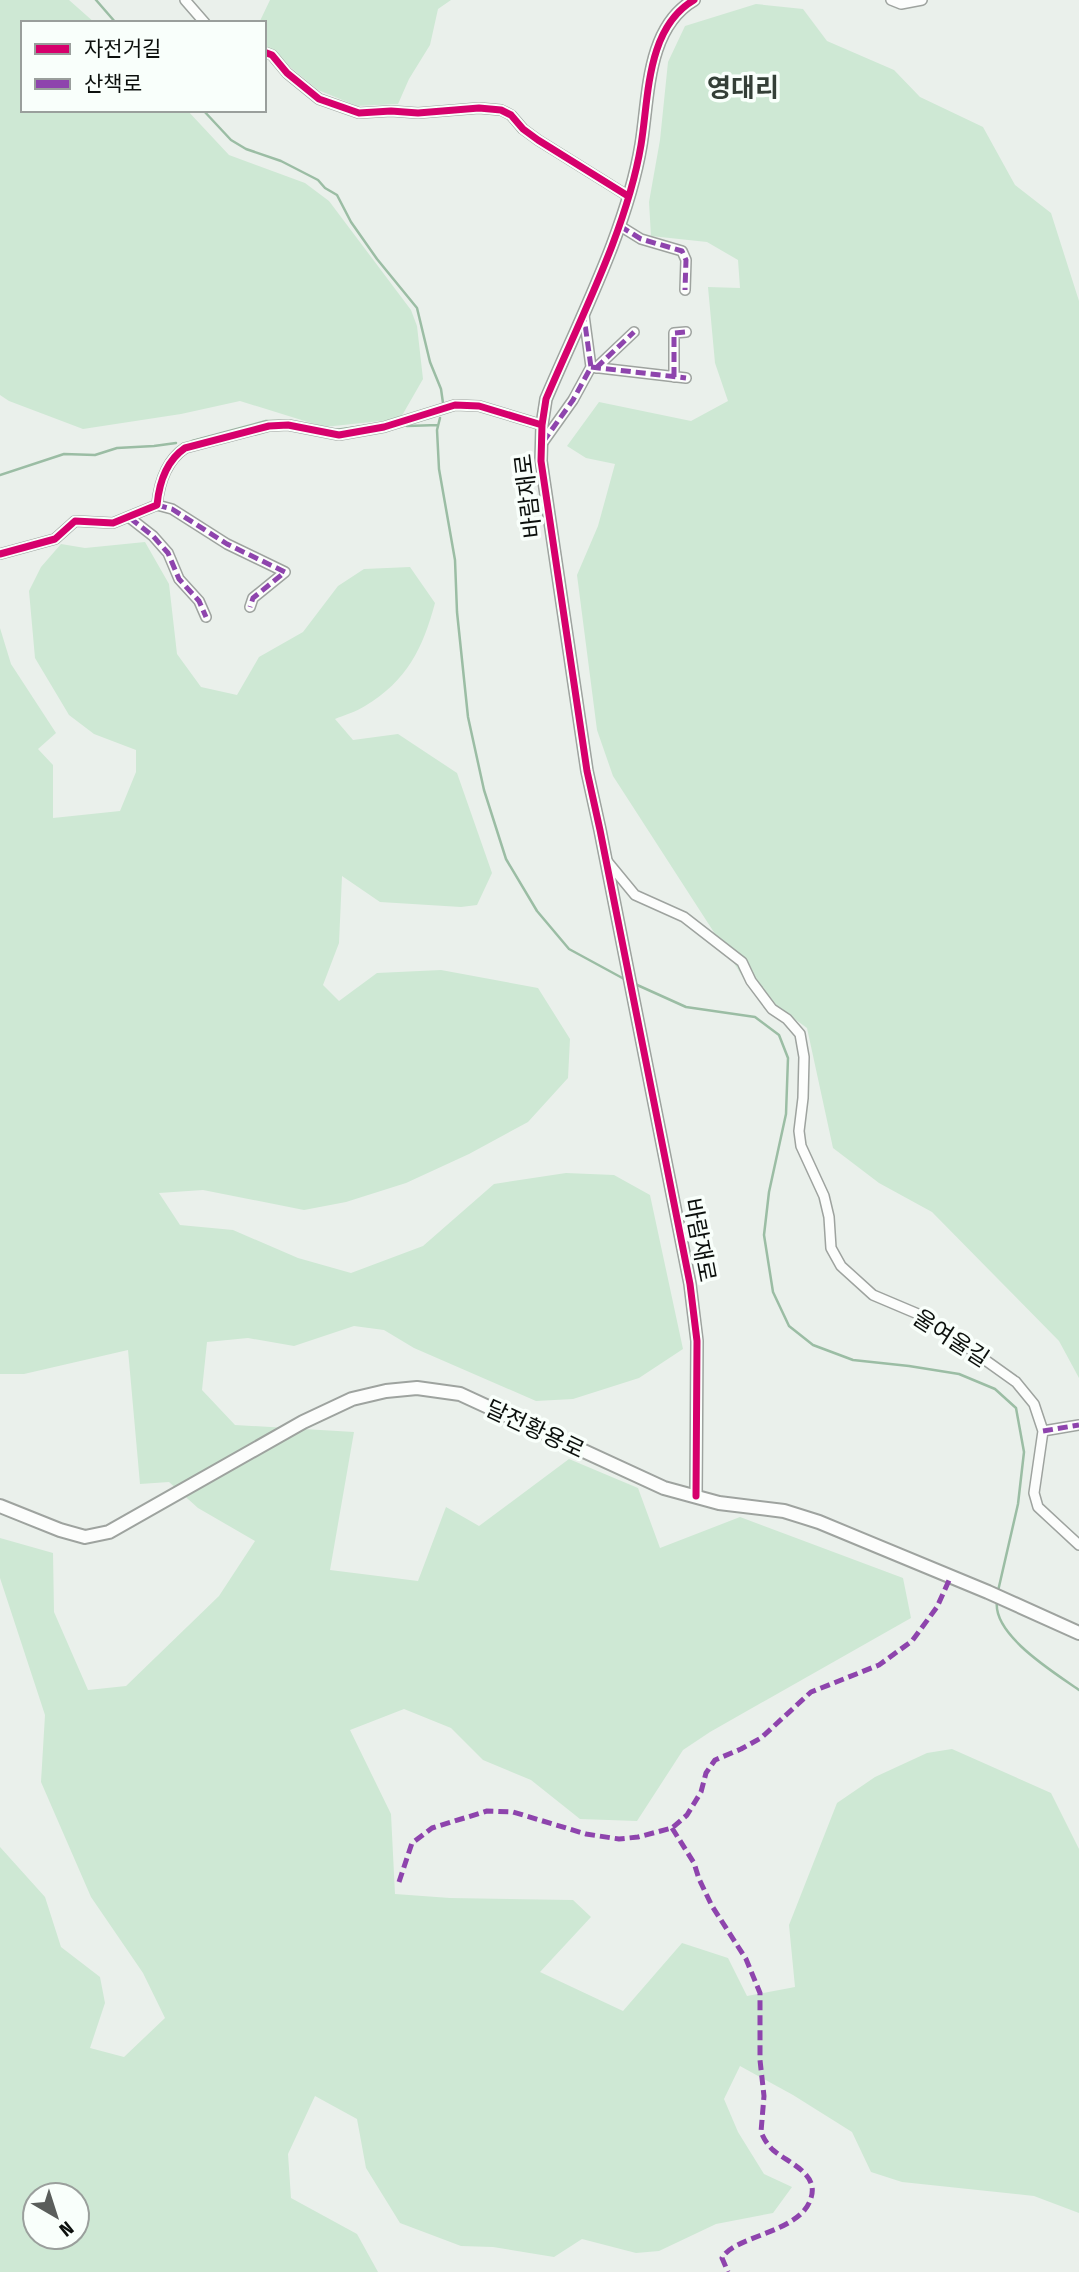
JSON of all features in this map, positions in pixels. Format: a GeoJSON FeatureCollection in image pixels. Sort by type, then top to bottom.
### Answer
{"type":"FeatureCollection","features":[{"type":"Feature","properties":{"kind":"main road","name":"달전황용로"},"geometry":{"type":"LineString","coordinates":[[0,1506],[60,1531],[85,1537],[109,1532],[303,1422],[352,1399],[386,1391],[417,1388],[460,1394],[664,1488],[719,1503],[784,1511],[819,1522],[1079,1633]]}},
{"type":"Feature","properties":{"kind":"street"},"geometry":{"type":"LineString","coordinates":[[185,0],[203,21]]}},
{"type":"Feature","properties":{"kind":"street","name":"바람재로"},"geometry":{"type":"LineString","coordinates":[[694,0],[666,28],[648,77],[641,146],[620,226],[546,399],[541,461],[587,771],[690,1284],[697,1341],[696,1496]]}},
{"type":"Feature","properties":{"kind":"street"},"geometry":{"type":"LineString","coordinates":[[891,0],[901,4],[922,0]]}},
{"type":"Feature","properties":{"kind":"street"},"geometry":{"type":"LineString","coordinates":[[266,53],[272,55],[287,73],[318,99],[359,113],[418,113],[479,108],[501,110],[511,115],[534,137],[628,196]]}},
{"type":"Feature","properties":{"kind":"street"},"geometry":{"type":"LineString","coordinates":[[620,226],[641,239],[682,251],[686,260],[685,290]]}},
{"type":"Feature","properties":{"kind":"street"},"geometry":{"type":"LineString","coordinates":[[583,312],[593,368]]}},
{"type":"Feature","properties":{"kind":"street"},"geometry":{"type":"LineString","coordinates":[[541,445],[593,368],[634,332]]}},
{"type":"Feature","properties":{"kind":"street"},"geometry":{"type":"LineString","coordinates":[[674,377],[674,333],[686,332]]}},
{"type":"Feature","properties":{"kind":"street"},"geometry":{"type":"LineString","coordinates":[[593,368],[687,378]]}},
{"type":"Feature","properties":{"kind":"street"},"geometry":{"type":"LineString","coordinates":[[157,505],[158,489],[166,469],[186,448],[269,426],[288,425],[340,435],[384,427],[455,405],[479,406],[542,425]]}},
{"type":"Feature","properties":{"kind":"street"},"geometry":{"type":"LineString","coordinates":[[0,554],[55,538],[75,521],[113,523],[157,505],[172,509],[227,544],[285,572],[253,598],[250,607]]}},
{"type":"Feature","properties":{"kind":"street"},"geometry":{"type":"LineString","coordinates":[[130,518],[153,536],[168,553],[180,579],[199,601],[206,617]]}},
{"type":"Feature","properties":{"kind":"street","name":"울여울길"},"geometry":{"type":"LineString","coordinates":[[606,859],[635,895],[684,918],[742,962],[751,981],[772,1009],[787,1019],[800,1034],[804,1057],[799,1131],[801,1146],[824,1196],[829,1217],[831,1248],[841,1266],[873,1296],[925,1317],[1016,1382],[1034,1404],[1043,1431]]}},
{"type":"Feature","properties":{"kind":"street"},"geometry":{"type":"LineString","coordinates":[[1079,1424],[1043,1431],[1034,1493],[1038,1507],[1079,1545]]}},
{"type":"Feature","properties":{"kind":"green space"},"geometry":{"type":"Polygon","coordinates":[[[0,0],[69,0],[93,21],[21,21],[21,112],[189,112],[229,155],[305,183],[329,201],[411,310],[417,326],[423,379],[400,419],[324,427],[240,401],[181,414],[83,429],[9,401],[0,395],[0,0]]]}},
{"type":"Feature","properties":{"kind":"green space"},"geometry":{"type":"Polygon","coordinates":[[[270,0],[451,0],[438,9],[430,45],[409,79],[398,104],[357,106],[318,90],[267,48],[266,21],[260,21],[270,0]]]}},
{"type":"Feature","properties":{"kind":"green space"},"geometry":{"type":"Polygon","coordinates":[[[756,4],[803,9],[827,41],[894,70],[920,97],[983,127],[1015,185],[1051,213],[1079,301],[1079,1378],[1059,1341],[932,1212],[879,1183],[833,1148],[807,1028],[748,985],[613,776],[597,730],[577,575],[598,526],[615,464],[586,458],[567,446],[599,402],[691,421],[728,401],[715,363],[708,287],[740,288],[738,260],[707,242],[651,236],[649,202],[660,140],[668,62],[685,26],[756,4]]]}},
{"type":"Feature","properties":{"kind":"green space"},"geometry":{"type":"Polygon","coordinates":[[[145,542],[169,584],[177,654],[201,687],[237,695],[259,657],[303,632],[338,586],[364,569],[410,567],[435,603],[419,649],[402,674],[380,696],[335,719],[353,740],[398,734],[457,773],[492,873],[477,905],[461,907],[380,902],[342,876],[339,943],[323,985],[339,1001],[377,973],[441,970],[538,988],[570,1039],[568,1078],[528,1122],[469,1154],[406,1183],[346,1202],[304,1210],[203,1190],[159,1193],[180,1225],[233,1230],[298,1258],[351,1273],[423,1246],[494,1184],[566,1173],[614,1175],[650,1195],[683,1349],[639,1378],[573,1399],[536,1401],[414,1348],[384,1330],[354,1326],[294,1346],[248,1338],[207,1342],[202,1390],[235,1425],[354,1432],[330,1570],[418,1581],[446,1507],[479,1526],[569,1459],[638,1488],[660,1548],[740,1517],[903,1578],[911,1618],[683,1750],[637,1821],[580,1819],[531,1780],[483,1760],[451,1728],[404,1709],[350,1730],[391,1814],[395,1894],[450,1898],[573,1900],[591,1917],[540,1972],[623,2011],[682,1943],[728,1958],[747,1996],[795,1987],[789,1925],[837,1803],[875,1777],[927,1753],[952,1749],[1051,1793],[1079,1849],[1079,2213],[1034,2196],[902,2182],[871,2172],[852,2132],[740,2066],[724,2099],[738,2132],[764,2174],[792,2187],[773,2213],[716,2224],[659,2251],[636,2253],[582,2239],[554,2257],[493,2247],[461,2246],[400,2223],[366,2168],[357,2119],[315,2096],[288,2154],[291,2198],[357,2234],[378,2272],[0,2272],[0,1847],[45,1897],[61,1947],[100,1977],[105,2003],[90,2048],[124,2057],[165,2018],[143,1973],[91,1897],[41,1782],[45,1715],[0,1578],[0,1538],[53,1553],[54,1612],[88,1690],[126,1686],[219,1596],[255,1541],[198,1508],[169,1482],[140,1484],[128,1350],[24,1374],[0,1374],[0,628],[11,664],[56,733],[38,749],[53,765],[53,818],[120,811],[136,772],[136,750],[94,734],[69,715],[35,658],[29,591],[41,567],[61,544],[85,548],[145,542]]]}},
{"type":"Feature","properties":{"kind":"waterway"},"geometry":{"type":"LineString","coordinates":[[96,0],[114,21]]}},
{"type":"Feature","properties":{"kind":"waterway"},"geometry":{"type":"LineString","coordinates":[[205,112],[231,140],[318,180],[337,195],[351,222],[377,259],[417,308],[443,403]]}},
{"type":"Feature","properties":{"kind":"waterway"},"geometry":{"type":"LineString","coordinates":[[440,418],[437,430],[439,469],[455,560],[457,612],[468,717],[484,790],[506,859],[537,911],[569,949],[626,980]]}},
{"type":"Feature","properties":{"kind":"waterway"},"geometry":{"type":"LineString","coordinates":[[192,441],[266,421],[281,421]]}},
{"type":"Feature","properties":{"kind":"waterway"},"geometry":{"type":"LineString","coordinates":[[407,426],[438,425]]}},
{"type":"Feature","properties":{"kind":"waterway"},"geometry":{"type":"LineString","coordinates":[[335,430],[364,426]]}},
{"type":"Feature","properties":{"kind":"waterway"},"geometry":{"type":"LineString","coordinates":[[0,475],[64,454],[95,455],[117,448],[176,443]]}},
{"type":"Feature","properties":{"kind":"waterway"},"geometry":{"type":"LineString","coordinates":[[635,984],[686,1007],[755,1017],[779,1035],[788,1058],[786,1114],[769,1192],[764,1235],[773,1292],[789,1326],[813,1345],[853,1360],[959,1374],[995,1389],[1016,1408],[1024,1452],[1018,1504],[998,1591]]}},
{"type":"Feature","properties":{"kind":"waterway"},"geometry":{"type":"LineString","coordinates":[[997,1601],[998,1614],[1014,1640],[1079,1690]]}},
{"type":"Feature","properties":{"kind":"marked path"},"geometry":{"type":"LineString","coordinates":[[620,226],[641,239],[682,251],[686,260],[685,290]]}},
{"type":"Feature","properties":{"kind":"marked path"},"geometry":{"type":"LineString","coordinates":[[543,442],[573,400],[591,367],[584,317]]}},
{"type":"Feature","properties":{"kind":"marked path"},"geometry":{"type":"LineString","coordinates":[[596,368],[634,332]]}},
{"type":"Feature","properties":{"kind":"marked path"},"geometry":{"type":"LineString","coordinates":[[674,377],[674,333],[686,332]]}},
{"type":"Feature","properties":{"kind":"marked path"},"geometry":{"type":"LineString","coordinates":[[591,367],[686,378]]}},
{"type":"Feature","properties":{"kind":"marked path"},"geometry":{"type":"LineString","coordinates":[[157,505],[172,509],[227,544],[285,572],[253,598],[250,607]]}},
{"type":"Feature","properties":{"kind":"marked path"},"geometry":{"type":"LineString","coordinates":[[130,518],[153,536],[168,553],[179,579],[199,601],[206,617]]}},
{"type":"Feature","properties":{"kind":"marked path"},"geometry":{"type":"LineString","coordinates":[[1043,1431],[1079,1425]]}},
{"type":"Feature","properties":{"kind":"marked path"},"geometry":{"type":"LineString","coordinates":[[399,1882],[412,1843],[432,1828],[487,1811],[513,1812],[586,1834],[619,1839],[672,1828],[687,1815],[701,1792],[706,1773],[715,1760],[761,1738],[811,1692],[879,1665],[912,1641],[937,1607],[951,1576]]}},
{"type":"Feature","properties":{"kind":"marked path"},"geometry":{"type":"LineString","coordinates":[[672,1828],[694,1863],[712,1906],[746,1959],[760,1993],[760,2060],[764,2096],[761,2132],[773,2150],[806,2175],[812,2189],[805,2210],[795,2219],[729,2250],[722,2258],[728,2272]]}},
{"type":"Feature","properties":{"kind":"cycle path"},"geometry":{"type":"LineString","coordinates":[[694,0],[678,12],[658,46],[652,65],[641,145],[625,209],[601,274],[546,399],[541,461],[587,771],[690,1284],[697,1341],[696,1496]]}},
{"type":"Feature","properties":{"kind":"cycle path"},"geometry":{"type":"LineString","coordinates":[[266,53],[272,55],[287,73],[319,99],[359,113],[418,113],[479,108],[501,110],[511,115],[523,129],[538,140],[628,196]]}},
{"type":"Feature","properties":{"kind":"cycle path"},"geometry":{"type":"LineString","coordinates":[[0,554],[55,539],[75,521],[113,523],[157,505],[165,474],[173,459],[185,448],[269,426],[288,425],[339,435],[384,427],[455,405],[479,406],[542,425]]}},
{"type":"Feature","properties":{"kind":"district","name":"영대리"},"geometry":{"type":"Point","coordinates":[743,88]}}]}
